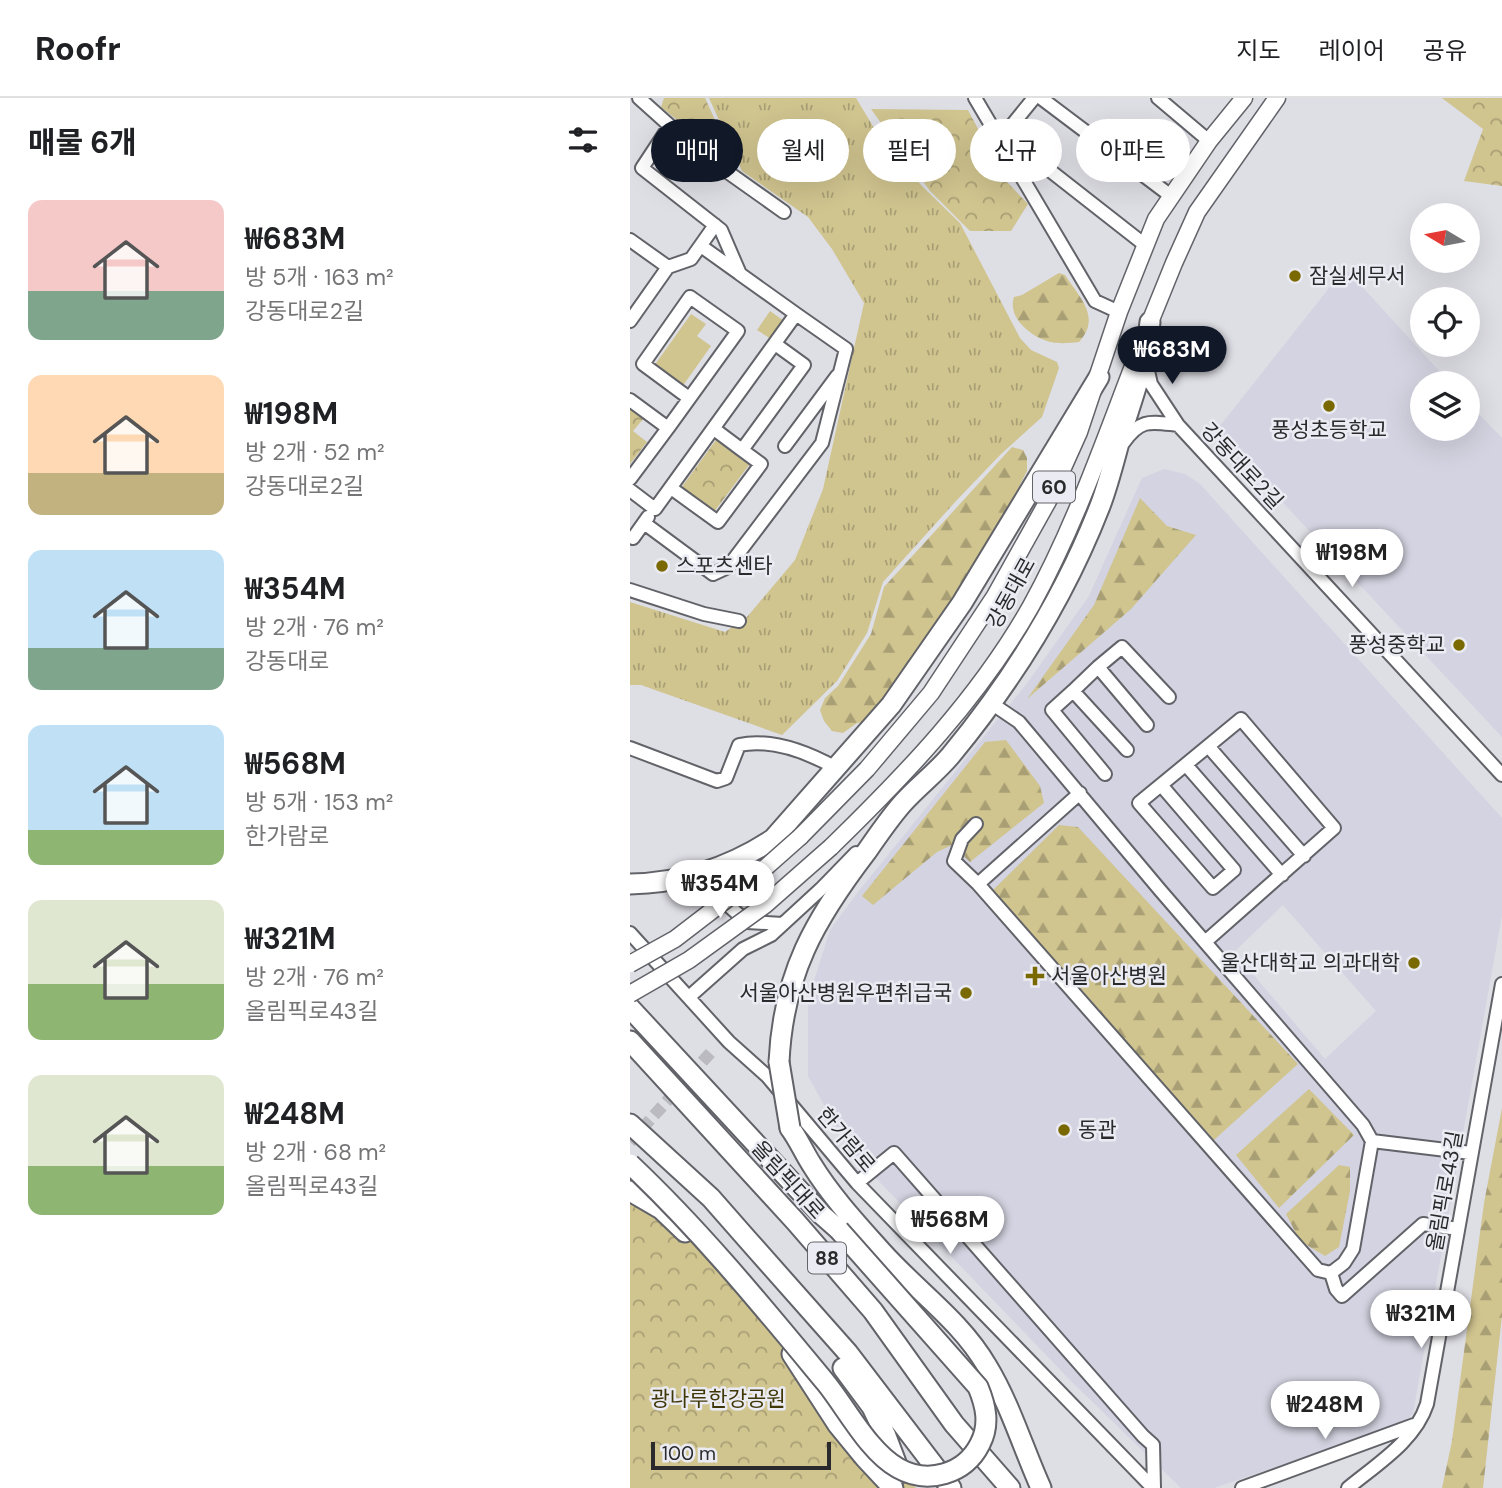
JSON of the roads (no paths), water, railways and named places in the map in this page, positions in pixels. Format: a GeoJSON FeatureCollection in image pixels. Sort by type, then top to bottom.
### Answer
{"type":"FeatureCollection","features":[{"type":"Feature","properties":{"kind":"highway"},"geometry":{"type":"LineString","coordinates":[[839,1230],[793,1153],[779,1062],[780,1037],[787,999],[809,938],[830,901],[902,804],[949,757],[991,703],[1028,647],[1066,580],[1100,505],[1145,356],[1150,322]]}},
{"type":"Feature","properties":{"kind":"highway"},"geometry":{"type":"LineString","coordinates":[[630,884],[683,878],[736,862],[773,839],[891,705],[962,603],[1099,377]]}},
{"type":"Feature","properties":{"kind":"highway"},"geometry":{"type":"LineString","coordinates":[[630,1008],[839,1230],[978,1387],[986,1410],[985,1433],[976,1452],[959,1468],[948,1473],[924,1476],[905,1472],[886,1460],[722,1258],[630,1164]]}},
{"type":"Feature","properties":{"kind":"highway","name":"올림픽대로"},"geometry":{"type":"LineString","coordinates":[[630,1041],[795,1221],[873,1311],[954,1424],[1010,1488]]}},
{"type":"Feature","properties":{"kind":"highway","name":"88"},"geometry":{"type":"LineString","coordinates":[[630,1124],[711,1198],[848,1353],[951,1488]]}},
{"type":"Feature","properties":{"kind":"highway"},"geometry":{"type":"LineString","coordinates":[[790,1128],[801,1142],[811,1164],[856,1222],[884,1255],[946,1313],[976,1349],[996,1382],[1041,1488]]}},
{"type":"Feature","properties":{"kind":"highway"},"geometry":{"type":"LineString","coordinates":[[630,1191],[661,1209],[764,1318],[797,1360],[838,1425],[893,1488]]}},
{"type":"Feature","properties":{"kind":"highway"},"geometry":{"type":"LineString","coordinates":[[668,1200],[711,1259]]}},
{"type":"Feature","properties":{"kind":"highway"},"geometry":{"type":"LineString","coordinates":[[747,1239],[789,1306],[835,1358],[872,1408],[906,1488]]}},
{"type":"Feature","properties":{"kind":"main road","name":"강동대로"},"geometry":{"type":"LineString","coordinates":[[630,964],[675,939],[748,883],[800,837],[867,769],[931,693],[995,596],[1048,501],[1079,432],[1119,312],[1156,219],[1209,141],[1244,98]]}},
{"type":"Feature","properties":{"kind":"main road","name":"강동대로"},"geometry":{"type":"LineString","coordinates":[[630,994],[689,960],[765,905],[831,847],[941,734],[990,670],[1030,606],[1079,509],[1150,322],[1198,212],[1277,98]]}},
{"type":"Feature","properties":{"kind":"street"},"geometry":{"type":"LineString","coordinates":[[639,98],[661,119]]}},
{"type":"Feature","properties":{"kind":"street"},"geometry":{"type":"LineString","coordinates":[[975,98],[987,119]]}},
{"type":"Feature","properties":{"kind":"street"},"geometry":{"type":"LineString","coordinates":[[1017,119],[1034,98]]}},
{"type":"Feature","properties":{"kind":"street"},"geometry":{"type":"LineString","coordinates":[[1041,98],[1171,196]]}},
{"type":"Feature","properties":{"kind":"street"},"geometry":{"type":"LineString","coordinates":[[1158,98],[1209,141]]}},
{"type":"Feature","properties":{"kind":"street"},"geometry":{"type":"LineString","coordinates":[[651,150],[636,170],[715,225],[720,230],[740,274]]}},
{"type":"Feature","properties":{"kind":"street"},"geometry":{"type":"LineString","coordinates":[[1062,180],[1145,246]]}},
{"type":"Feature","properties":{"kind":"street"},"geometry":{"type":"LineString","coordinates":[[742,182],[784,212]]}},
{"type":"Feature","properties":{"kind":"street"},"geometry":{"type":"LineString","coordinates":[[1024,182],[1095,301],[1119,312]]}},
{"type":"Feature","properties":{"kind":"street"},"geometry":{"type":"LineString","coordinates":[[630,321],[668,267],[691,259],[715,225]]}},
{"type":"Feature","properties":{"kind":"street"},"geometry":{"type":"LineString","coordinates":[[630,240],[668,267]]}},
{"type":"Feature","properties":{"kind":"street"},"geometry":{"type":"LineString","coordinates":[[644,523],[713,574],[728,567],[822,443],[846,349],[701,246]]}},
{"type":"Feature","properties":{"kind":"street"},"geometry":{"type":"LineString","coordinates":[[630,479],[738,331],[690,297],[643,364],[689,398]]}},
{"type":"Feature","properties":{"kind":"street"},"geometry":{"type":"LineString","coordinates":[[631,541],[796,314]]}},
{"type":"Feature","properties":{"kind":"street"},"geometry":{"type":"LineString","coordinates":[[742,450],[804,365],[775,344]]}},
{"type":"Feature","properties":{"kind":"street","name":"강동대로2길"},"geometry":{"type":"LineString","coordinates":[[1145,356],[1151,384],[1178,425],[1502,775]]}},
{"type":"Feature","properties":{"kind":"street"},"geometry":{"type":"LineString","coordinates":[[785,446],[840,371]]}},
{"type":"Feature","properties":{"kind":"street"},"geometry":{"type":"LineString","coordinates":[[630,400],[668,428]]}},
{"type":"Feature","properties":{"kind":"street"},"geometry":{"type":"LineString","coordinates":[[1115,455],[1133,430],[1145,422],[1178,425]]}},
{"type":"Feature","properties":{"kind":"street"},"geometry":{"type":"LineString","coordinates":[[671,488],[718,522],[761,464],[714,429]]}},
{"type":"Feature","properties":{"kind":"street"},"geometry":{"type":"LineString","coordinates":[[630,490],[655,509]]}},
{"type":"Feature","properties":{"kind":"street"},"geometry":{"type":"LineString","coordinates":[[630,590],[704,614],[739,621]]}},
{"type":"Feature","properties":{"kind":"street"},"geometry":{"type":"LineString","coordinates":[[1105,774],[1052,710],[1122,647],[1169,697]]}},
{"type":"Feature","properties":{"kind":"street"},"geometry":{"type":"LineString","coordinates":[[1098,667],[1147,725]]}},
{"type":"Feature","properties":{"kind":"street"},"geometry":{"type":"LineString","coordinates":[[1073,691],[1127,750]]}},
{"type":"Feature","properties":{"kind":"street"},"geometry":{"type":"LineString","coordinates":[[991,703],[1019,722],[1373,1140],[1353,1249],[1344,1263],[1331,1273]]}},
{"type":"Feature","properties":{"kind":"street"},"geometry":{"type":"LineString","coordinates":[[1161,785],[1234,870],[1213,888],[1139,803],[1241,719],[1334,828],[1205,942]]}},
{"type":"Feature","properties":{"kind":"street"},"geometry":{"type":"LineString","coordinates":[[630,748],[717,781],[726,778],[739,745],[754,742],[777,745],[836,768]]}},
{"type":"Feature","properties":{"kind":"street"},"geometry":{"type":"LineString","coordinates":[[1208,746],[1304,856]]}},
{"type":"Feature","properties":{"kind":"street"},"geometry":{"type":"LineString","coordinates":[[1186,765],[1282,875]]}},
{"type":"Feature","properties":{"kind":"street"},"geometry":{"type":"LineString","coordinates":[[978,884],[1080,793]]}},
{"type":"Feature","properties":{"kind":"street"},"geometry":{"type":"LineString","coordinates":[[689,997],[743,949],[771,935],[821,889],[902,804]]}},
{"type":"Feature","properties":{"kind":"street"},"geometry":{"type":"LineString","coordinates":[[976,824],[962,839],[954,861],[978,884],[1318,1270],[1331,1273]]}},
{"type":"Feature","properties":{"kind":"street"},"geometry":{"type":"LineString","coordinates":[[736,862],[729,883],[730,907],[747,922],[783,924]]}},
{"type":"Feature","properties":{"kind":"street"},"geometry":{"type":"LineString","coordinates":[[743,949],[747,922]]}},
{"type":"Feature","properties":{"kind":"street","name":"한가람로"},"geometry":{"type":"LineString","coordinates":[[630,933],[729,1042],[767,1076],[857,1183],[1154,1488]]}},
{"type":"Feature","properties":{"kind":"street","name":"올림픽로43길"},"geometry":{"type":"LineString","coordinates":[[1420,1423],[1434,1370],[1502,984]]}},
{"type":"Feature","properties":{"kind":"street"},"geometry":{"type":"LineString","coordinates":[[1373,1140],[1471,1153]]}},
{"type":"Feature","properties":{"kind":"street"},"geometry":{"type":"LineString","coordinates":[[857,1183],[894,1153],[1153,1445],[1154,1488]]}},
{"type":"Feature","properties":{"kind":"street"},"geometry":{"type":"LineString","coordinates":[[1331,1273],[1336,1289],[1342,1296],[1423,1224],[1458,1229]]}},
{"type":"Feature","properties":{"kind":"street"},"geometry":{"type":"LineString","coordinates":[[1242,1488],[1420,1423]]}},
{"type":"Feature","properties":{"kind":"street"},"geometry":{"type":"LineString","coordinates":[[1348,1488],[1388,1456],[1420,1423]]}},
{"type":"Feature","properties":{"kind":"tunnel"},"geometry":{"type":"LineString","coordinates":[[630,1142],[713,1050]]}},
{"type":"Feature","properties":{"kind":"place","name":"잠실세무서"},"geometry":{"type":"Point","coordinates":[1295,276]}},
{"type":"Feature","properties":{"kind":"place","name":"풍성초등학교"},"geometry":{"type":"Point","coordinates":[1329,406]}},
{"type":"Feature","properties":{"kind":"place","name":"스포츠센타"},"geometry":{"type":"Point","coordinates":[662,566]}},
{"type":"Feature","properties":{"kind":"place","name":"풍성중학교"},"geometry":{"type":"Point","coordinates":[1459,645]}},
{"type":"Feature","properties":{"kind":"place","name":"울산대학교 의과대학"},"geometry":{"type":"Point","coordinates":[1414,963]}},
{"type":"Feature","properties":{"kind":"place","name":"서울아산병원"},"geometry":{"type":"Point","coordinates":[1035,976]}},
{"type":"Feature","properties":{"kind":"place","name":"서울아산병원우편취급국"},"geometry":{"type":"Point","coordinates":[966,993]}},
{"type":"Feature","properties":{"kind":"place","name":"동관"},"geometry":{"type":"Point","coordinates":[1064,1130]}},
{"type":"Feature","properties":{"kind":"park label","name":"광나루한강공원"},"geometry":{"type":"Point","coordinates":[718,1399]}}]}
